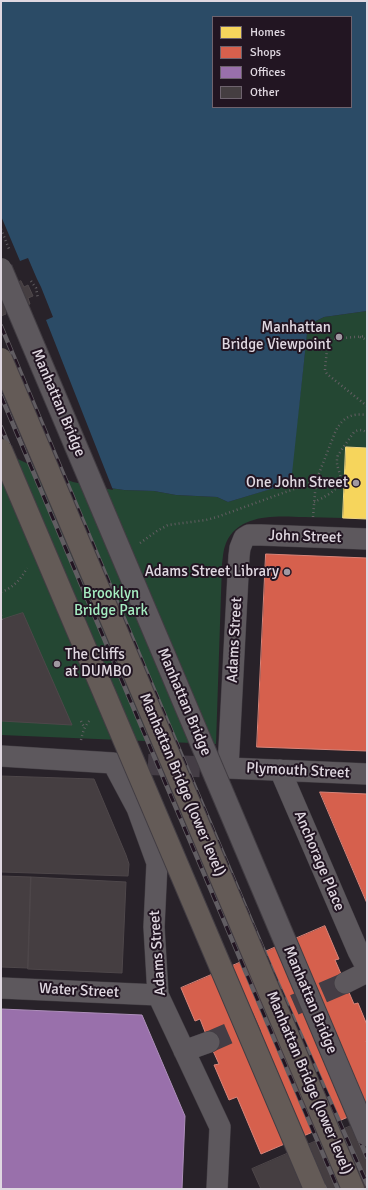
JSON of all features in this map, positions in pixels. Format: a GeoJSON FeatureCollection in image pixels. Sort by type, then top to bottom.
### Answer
{"type":"FeatureCollection","features":[{"type":"Feature","properties":{"kind":"main road","name":"Manhattan Bridge"},"geometry":{"type":"LineString","coordinates":[[1,269],[367,1135]]}},
{"type":"Feature","properties":{"kind":"main road","name":"Manhattan Bridge (lower level)"},"geometry":{"type":"LineString","coordinates":[[1,359],[353,1189]]}},
{"type":"Feature","properties":{"kind":"main road"},"geometry":{"type":"LineString","coordinates":[[1,450],[315,1189]]}},
{"type":"Feature","properties":{"kind":"street","name":"John Street"},"geometry":{"type":"LineString","coordinates":[[244,538],[250,535],[262,535],[367,539]]}},
{"type":"Feature","properties":{"kind":"street","name":"Adams Street"},"geometry":{"type":"LineString","coordinates":[[228,768],[239,556],[244,538]]}},
{"type":"Feature","properties":{"kind":"street","name":"Adams Street"},"geometry":{"type":"LineString","coordinates":[[1,756],[113,763],[137,808],[157,863],[154,927],[158,995],[220,1127],[217,1189]]}},
{"type":"Feature","properties":{"kind":"street","name":"Plymouth Street"},"geometry":{"type":"LineString","coordinates":[[228,768],[367,774]]}},
{"type":"Feature","properties":{"kind":"street","name":"Anchorage Place"},"geometry":{"type":"LineString","coordinates":[[280,770],[363,960]]}},
{"type":"Feature","properties":{"kind":"street"},"geometry":{"type":"LineString","coordinates":[[345,983],[367,972]]}},
{"type":"Feature","properties":{"kind":"street","name":"Water Street"},"geometry":{"type":"LineString","coordinates":[[1,988],[158,995]]}},
{"type":"Feature","properties":{"kind":"street"},"geometry":{"type":"LineString","coordinates":[[184,1051],[209,1042]]}},
{"type":"Feature","properties":{"kind":"path"},"geometry":{"type":"LineString","coordinates":[[360,336],[367,340]]}},
{"type":"Feature","properties":{"kind":"path"},"geometry":{"type":"LineString","coordinates":[[367,336],[331,339],[328,341],[325,368],[325,371],[331,378],[367,406]]}},
{"type":"Feature","properties":{"kind":"path"},"geometry":{"type":"LineString","coordinates":[[313,520],[316,481],[336,430],[340,423],[350,416],[367,416]]}},
{"type":"Feature","properties":{"kind":"path"},"geometry":{"type":"LineString","coordinates":[[314,502],[326,496],[339,486],[341,478],[336,460],[354,432],[357,430],[367,432]]}},
{"type":"Feature","properties":{"kind":"path"},"geometry":{"type":"LineString","coordinates":[[136,545],[168,525],[217,517],[316,481]]}},
{"type":"Feature","properties":{"kind":"path"},"geometry":{"type":"LineString","coordinates":[[1,592],[14,585],[22,577],[27,568]]}},
{"type":"Feature","properties":{"kind":"path"},"geometry":{"type":"LineString","coordinates":[[1,615],[2,620]]}},
{"type":"Feature","properties":{"kind":"path"},"geometry":{"type":"LineString","coordinates":[[82,739],[84,728],[91,719]]}},
{"type":"Feature","properties":{"kind":"path"},"geometry":{"type":"LineString","coordinates":[[81,721],[84,728]]}},
{"type":"Feature","properties":{"kind":"green space","name":"Brooklyn Bridge Park"},"geometry":{"type":"Polygon","coordinates":[[[367,311],[367,448],[346,447],[343,518],[282,516],[260,518],[249,521],[240,526],[232,533],[226,543],[222,564],[216,744],[1,735],[1,448],[103,487],[124,490],[154,491],[176,495],[217,497],[228,502],[290,483],[307,334],[312,323],[324,317],[367,311]]]}},
{"type":"Feature","properties":{"kind":"water"},"geometry":{"type":"Polygon","coordinates":[[[1,1],[367,1],[367,311],[324,317],[312,323],[307,334],[291,483],[228,502],[217,497],[176,495],[154,491],[124,490],[103,487],[1,448],[1,1]]]}},
{"type":"Feature","properties":{"kind":"pier"},"geometry":{"type":"Polygon","coordinates":[[[1,216],[20,261],[28,258],[41,287],[53,317],[46,320],[113,490],[73,482],[43,471],[1,451],[1,216]]]}},
{"type":"Feature","properties":{"kind":"building: Homes","name":"One John Street"},"geometry":{"type":"Polygon","coordinates":[[[346,447],[367,448],[367,519],[343,518],[346,447]]]}},
{"type":"Feature","properties":{"kind":"building: Shops"},"geometry":{"type":"Polygon","coordinates":[[[266,554],[367,558],[367,751],[257,747],[266,554]]]}},
{"type":"Feature","properties":{"kind":"building: Shops"},"geometry":{"type":"Polygon","coordinates":[[[320,792],[367,794],[367,903],[320,792]]]}},
{"type":"Feature","properties":{"kind":"building: Shops"},"geometry":{"type":"Polygon","coordinates":[[[325,926],[339,959],[335,960],[354,1004],[358,1003],[367,1025],[367,1109],[261,1154],[237,1097],[229,1100],[214,1065],[219,1064],[200,1019],[195,1021],[181,988],[325,926]]]}},
{"type":"Feature","properties":{"kind":"building: Offices"},"geometry":{"type":"Polygon","coordinates":[[[1,1009],[142,1015],[185,1116],[182,1189],[1,1189],[1,1009]]]}},
{"type":"Feature","properties":{"kind":"building: Other"},"geometry":{"type":"Polygon","coordinates":[[[21,281],[24,287],[28,285],[33,296],[28,298],[30,304],[5,312],[6,314],[1,316],[1,293],[10,286],[21,281]]]}},
{"type":"Feature","properties":{"kind":"building: Other"},"geometry":{"type":"Polygon","coordinates":[[[23,613],[72,725],[1,721],[1,620],[23,613]]]}},
{"type":"Feature","properties":{"kind":"building: Other"},"geometry":{"type":"Polygon","coordinates":[[[1,776],[94,779],[126,855],[129,864],[128,876],[1,872],[1,776]]]}},
{"type":"Feature","properties":{"kind":"building: Other"},"geometry":{"type":"Polygon","coordinates":[[[1,876],[31,877],[28,968],[1,967],[1,876]]]}},
{"type":"Feature","properties":{"kind":"building: Other"},"geometry":{"type":"Polygon","coordinates":[[[31,877],[126,882],[122,973],[28,969],[31,877]]]}},
{"type":"Feature","properties":{"kind":"building: Other"},"geometry":{"type":"Polygon","coordinates":[[[367,1119],[367,1189],[261,1189],[252,1169],[367,1119]]]}},
{"type":"Feature","properties":{"kind":"tunnel"},"geometry":{"type":"LineString","coordinates":[[117,763],[228,768]]}},
{"type":"Feature","properties":{"kind":"tunnel"},"geometry":{"type":"LineString","coordinates":[[209,1042],[345,983]]}},
{"type":"Feature","properties":{"kind":"railway"},"geometry":{"type":"LineString","coordinates":[[1,291],[367,1157]]}},
{"type":"Feature","properties":{"kind":"railway"},"geometry":{"type":"LineString","coordinates":[[1,326],[274,975],[367,1184]]}},
{"type":"Feature","properties":{"kind":"railway"},"geometry":{"type":"LineString","coordinates":[[1,396],[338,1189]]}},
{"type":"Feature","properties":{"kind":"railway"},"geometry":{"type":"LineString","coordinates":[[1,427],[325,1189]]}},
{"type":"Feature","properties":{"kind":"place","name":"Manhattan Bridge Viewpoint"},"geometry":{"type":"Point","coordinates":[339,337]}},
{"type":"Feature","properties":{"kind":"place","name":"One John Street"},"geometry":{"type":"Point","coordinates":[356,483]}},
{"type":"Feature","properties":{"kind":"place","name":"Adams Street Library"},"geometry":{"type":"Point","coordinates":[287,572]}},
{"type":"Feature","properties":{"kind":"place","name":"The Cliffs at DUMBO"},"geometry":{"type":"Point","coordinates":[57,664]}}]}
